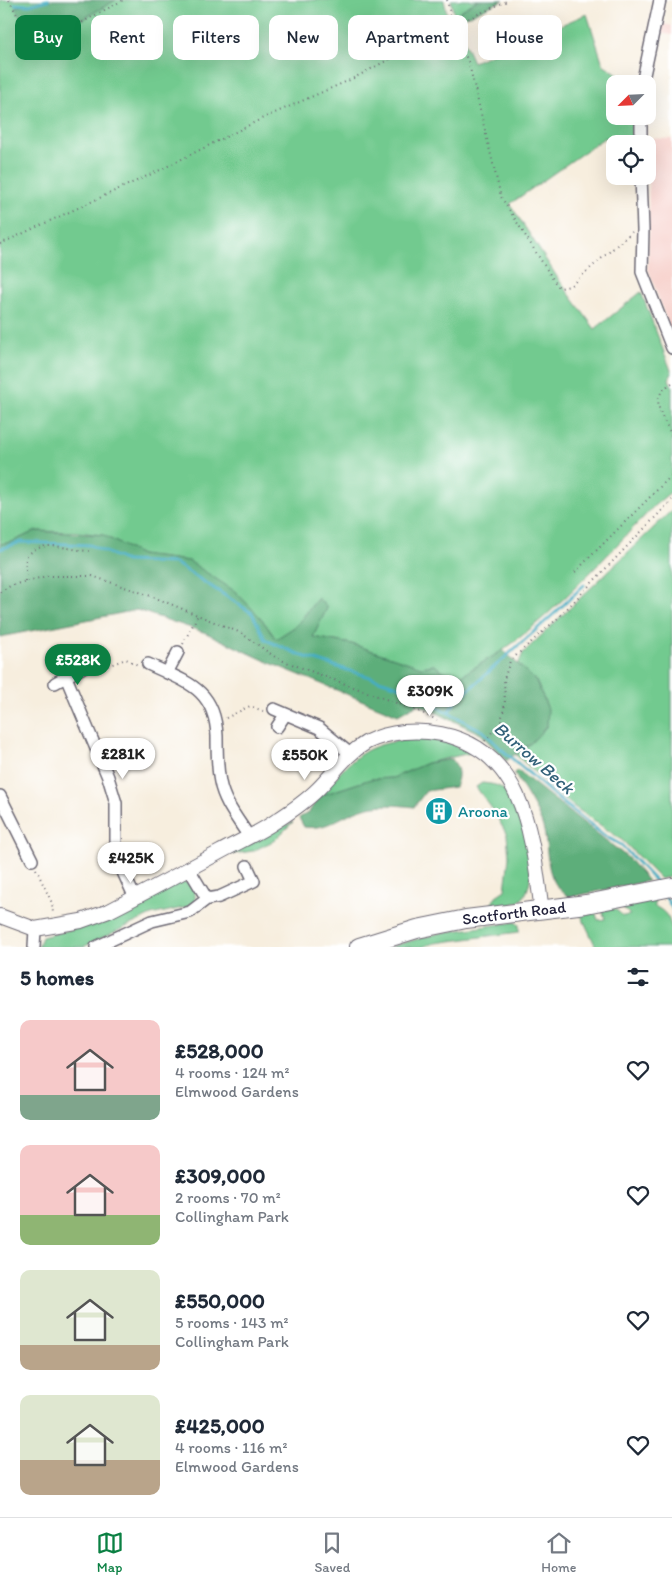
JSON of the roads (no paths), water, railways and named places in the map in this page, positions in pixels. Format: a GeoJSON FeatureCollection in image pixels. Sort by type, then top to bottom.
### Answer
{"type":"FeatureCollection","features":[{"type":"Feature","properties":{"kind":"main road","name":"Scotforth Road"},"geometry":{"type":"LineString","coordinates":[[359,947],[417,929],[466,919],[542,911],[672,887]]}},
{"type":"Feature","properties":{"kind":"street"},"geometry":{"type":"LineString","coordinates":[[644,75],[660,0]]}},
{"type":"Feature","properties":{"kind":"street"},"geometry":{"type":"LineString","coordinates":[[641,185],[642,272],[672,348]]}},
{"type":"Feature","properties":{"kind":"street"},"geometry":{"type":"LineString","coordinates":[[167,673],[178,652]]}},
{"type":"Feature","properties":{"kind":"street"},"geometry":{"type":"LineString","coordinates":[[148,664],[201,692],[215,715],[220,783],[230,808],[249,837]]}},
{"type":"Feature","properties":{"kind":"street"},"geometry":{"type":"LineString","coordinates":[[55,683],[87,665]]}},
{"type":"Feature","properties":{"kind":"street"},"geometry":{"type":"LineString","coordinates":[[66,677],[108,777],[116,803],[116,857],[135,898]]}},
{"type":"Feature","properties":{"kind":"street"},"geometry":{"type":"LineString","coordinates":[[274,709],[319,728],[349,753]]}},
{"type":"Feature","properties":{"kind":"street"},"geometry":{"type":"LineString","coordinates":[[277,727],[285,715]]}},
{"type":"Feature","properties":{"kind":"street"},"geometry":{"type":"LineString","coordinates":[[0,916],[35,929],[96,916],[135,898],[276,822],[318,789],[349,753],[368,742],[390,734],[423,730],[454,737],[486,755],[505,773],[520,801],[528,822],[542,911]]}},
{"type":"Feature","properties":{"kind":"street"},"geometry":{"type":"LineString","coordinates":[[0,796],[32,860]]}},
{"type":"Feature","properties":{"kind":"street"},"geometry":{"type":"LineString","coordinates":[[8,839],[19,834]]}},
{"type":"Feature","properties":{"kind":"street"},"geometry":{"type":"LineString","coordinates":[[96,947],[152,921],[190,912],[207,899],[219,897],[254,881],[247,866]]}},
{"type":"Feature","properties":{"kind":"street"},"geometry":{"type":"LineString","coordinates":[[189,869],[207,899]]}},
{"type":"Feature","properties":{"kind":"street"},"geometry":{"type":"LineString","coordinates":[[34,947],[35,929]]}},
{"type":"Feature","properties":{"kind":"waterway"},"geometry":{"type":"LineString","coordinates":[[15,4],[29,5],[48,0]]}},
{"type":"Feature","properties":{"kind":"waterway","name":"Burrow Beck"},"geometry":{"type":"LineString","coordinates":[[0,549],[21,542],[90,545],[126,561],[175,563],[252,613],[266,640],[303,656],[398,686],[483,731],[561,801],[605,836],[621,845],[658,884]]}},
{"type":"Feature","properties":{"kind":"waterway"},"geometry":{"type":"LineString","coordinates":[[448,712],[456,701],[584,585]]}},
{"type":"Feature","properties":{"kind":"waterway","name":"Burrow Beck"},"geometry":{"type":"LineString","coordinates":[[664,894],[672,908]]}},
{"type":"Feature","properties":{"kind":"place","name":"Aroona"},"geometry":{"type":"Point","coordinates":[439,811]}}]}
